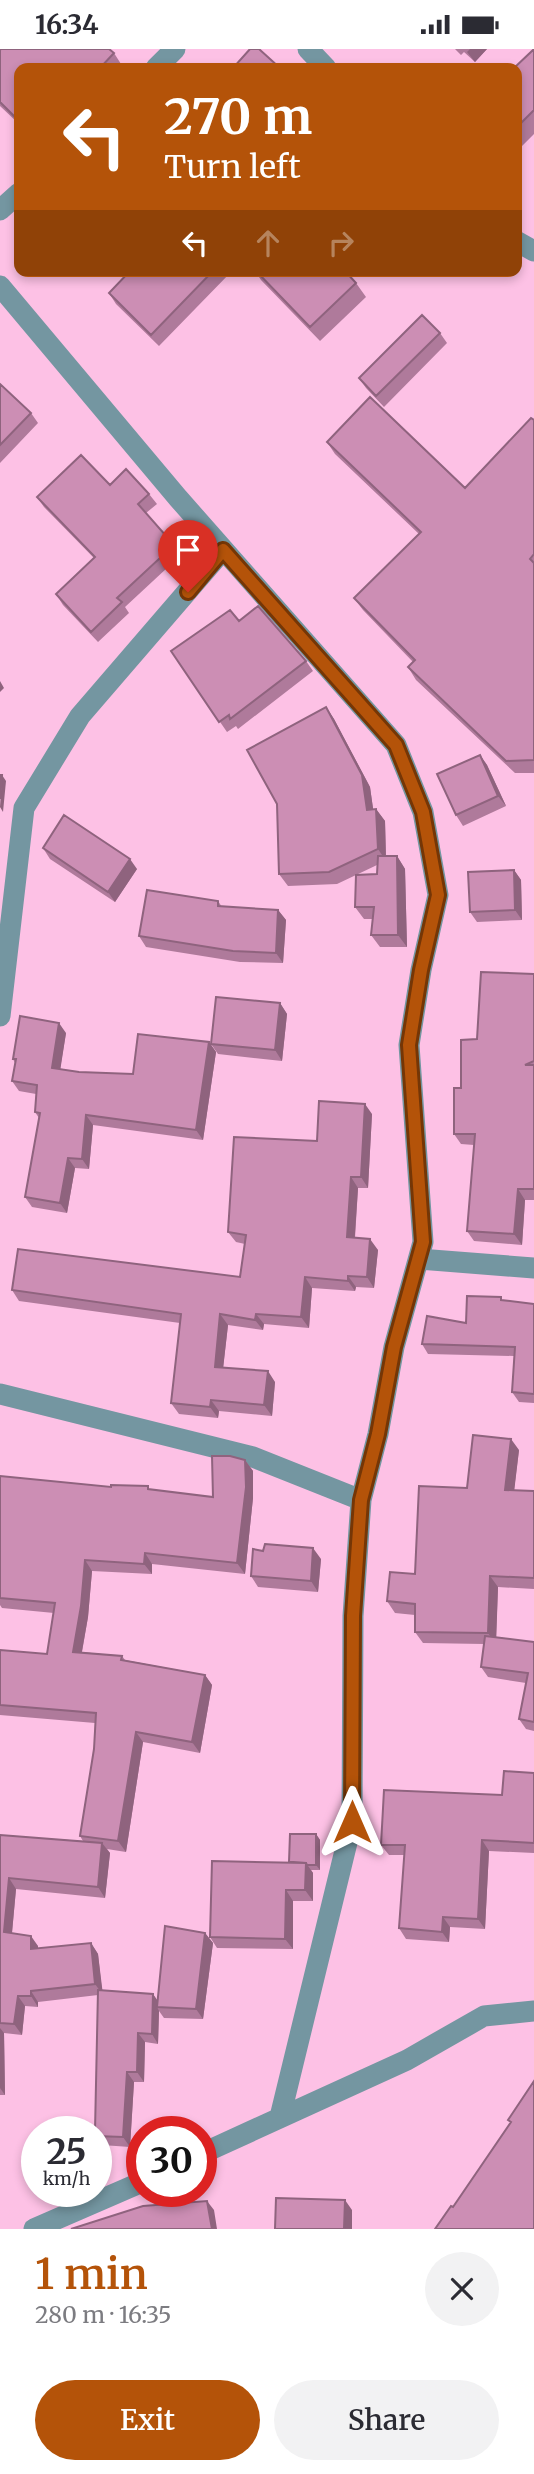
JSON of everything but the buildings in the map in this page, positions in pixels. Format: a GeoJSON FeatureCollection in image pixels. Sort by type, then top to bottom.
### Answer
{"type":"FeatureCollection","features":[{"type":"Feature","properties":{"kind":"street"},"geometry":{"type":"LineString","coordinates":[[161,63],[176,49]]}},
{"type":"Feature","properties":{"kind":"street"},"geometry":{"type":"LineString","coordinates":[[308,49],[321,63]]}},
{"type":"Feature","properties":{"kind":"street"},"geometry":{"type":"LineString","coordinates":[[0,210],[14,197]]}},
{"type":"Feature","properties":{"kind":"street"},"geometry":{"type":"LineString","coordinates":[[0,286],[223,550],[396,745],[423,812],[438,895],[421,970],[409,1045],[423,1242],[394,1347],[378,1434],[361,1500],[353,1616],[352,1822],[280,2117]]}},
{"type":"Feature","properties":{"kind":"street"},"geometry":{"type":"LineString","coordinates":[[0,1016],[24,808],[80,716],[223,550]]}},
{"type":"Feature","properties":{"kind":"street"},"geometry":{"type":"LineString","coordinates":[[419,1259],[534,1268]]}},
{"type":"Feature","properties":{"kind":"street"},"geometry":{"type":"LineString","coordinates":[[0,1394],[253,1457],[361,1500]]}},
{"type":"Feature","properties":{"kind":"street"},"geometry":{"type":"LineString","coordinates":[[217,2147],[407,2060],[484,2016],[534,2011]]}},
{"type":"Feature","properties":{"kind":"street"},"geometry":{"type":"LineString","coordinates":[[34,2229],[126,2189]]}},
{"type":"Feature","properties":{"kind":"route"},"geometry":{"type":"LineString","coordinates":[[188,592],[223,550],[396,745],[423,812],[438,895],[421,970],[409,1045],[423,1242],[394,1347],[378,1434],[361,1500],[353,1616],[352,1822]]}}]}
